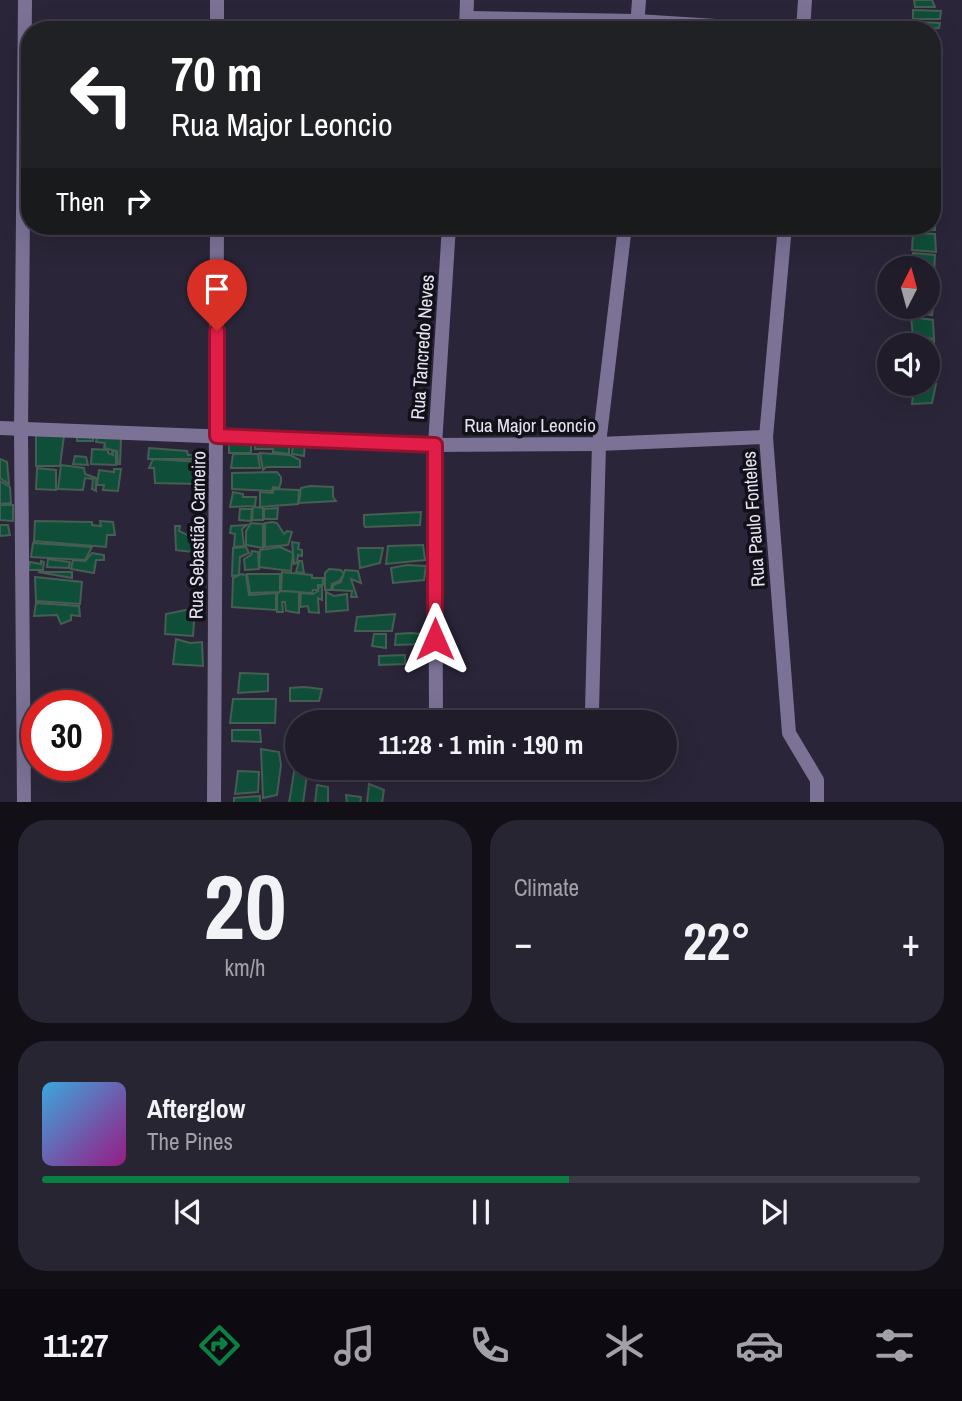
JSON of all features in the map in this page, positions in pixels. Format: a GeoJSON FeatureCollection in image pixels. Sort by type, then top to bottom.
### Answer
{"type":"FeatureCollection","features":[{"type":"Feature","properties":{"kind":"street"},"geometry":{"type":"LineString","coordinates":[[25,0],[25,21]]}},
{"type":"Feature","properties":{"kind":"street"},"geometry":{"type":"LineString","coordinates":[[217,0],[217,21]]}},
{"type":"Feature","properties":{"kind":"street"},"geometry":{"type":"LineString","coordinates":[[466,21],[467,0]]}},
{"type":"Feature","properties":{"kind":"street"},"geometry":{"type":"LineString","coordinates":[[637,21],[639,0]]}},
{"type":"Feature","properties":{"kind":"street"},"geometry":{"type":"LineString","coordinates":[[804,21],[805,0]]}},
{"type":"Feature","properties":{"kind":"street"},"geometry":{"type":"LineString","coordinates":[[23,235],[21,430],[24,802]]}},
{"type":"Feature","properties":{"kind":"street","name":"Rua Sebastião Carneiro"},"geometry":{"type":"LineString","coordinates":[[214,802],[217,235]]}},
{"type":"Feature","properties":{"kind":"street","name":"Rua Tancredo Neves"},"geometry":{"type":"LineString","coordinates":[[436,710],[435,445],[448,235]]}},
{"type":"Feature","properties":{"kind":"street"},"geometry":{"type":"LineString","coordinates":[[592,710],[599,444],[624,235]]}},
{"type":"Feature","properties":{"kind":"street","name":"Rua Paulo Fonteles"},"geometry":{"type":"LineString","coordinates":[[784,235],[766,437],[789,733],[817,780],[817,802]]}},
{"type":"Feature","properties":{"kind":"street","name":"Rua Major Leoncio"},"geometry":{"type":"LineString","coordinates":[[0,428],[435,445],[599,444],[766,437]]}},
{"type":"Feature","properties":{"kind":"building"},"geometry":{"type":"Polygon","coordinates":[[[914,0],[932,0],[935,7],[915,7],[914,0]]]}},
{"type":"Feature","properties":{"kind":"building"},"geometry":{"type":"Polygon","coordinates":[[[913,10],[941,11],[940,19],[913,19],[913,10]]]}},
{"type":"Feature","properties":{"kind":"building"},"geometry":{"type":"Polygon","coordinates":[[[913,235],[935,235],[936,252],[912,250],[913,235]]]}},
{"type":"Feature","properties":{"kind":"building"},"geometry":{"type":"Polygon","coordinates":[[[913,253],[935,255],[935,256],[913,256],[913,253]]]}},
{"type":"Feature","properties":{"kind":"building"},"geometry":{"type":"Polygon","coordinates":[[[911,319],[933,320],[934,333],[913,333],[911,319]]]}},
{"type":"Feature","properties":{"kind":"building"},"geometry":{"type":"Polygon","coordinates":[[[913,396],[933,396],[932,403],[912,404],[913,396]]]}},
{"type":"Feature","properties":{"kind":"building"},"geometry":{"type":"Polygon","coordinates":[[[36,435],[64,436],[60,466],[36,466],[36,435]]]}},
{"type":"Feature","properties":{"kind":"building"},"geometry":{"type":"Polygon","coordinates":[[[77,435],[93,436],[93,441],[77,441],[77,435]]]}},
{"type":"Feature","properties":{"kind":"building"},"geometry":{"type":"Polygon","coordinates":[[[97,437],[121,438],[120,464],[117,451],[104,448],[105,443],[96,442],[97,437]]]}},
{"type":"Feature","properties":{"kind":"building"},"geometry":{"type":"Polygon","coordinates":[[[229,440],[251,442],[251,453],[229,453],[229,440]]]}},
{"type":"Feature","properties":{"kind":"building"},"geometry":{"type":"Polygon","coordinates":[[[255,441],[289,442],[289,454],[273,452],[273,449],[255,449],[255,441]]]}},
{"type":"Feature","properties":{"kind":"building"},"geometry":{"type":"Polygon","coordinates":[[[293,442],[305,442],[304,456],[292,454],[293,442]]]}},
{"type":"Feature","properties":{"kind":"building"},"geometry":{"type":"Polygon","coordinates":[[[149,448],[187,451],[188,455],[195,455],[194,459],[148,459],[149,448]]]}},
{"type":"Feature","properties":{"kind":"building"},"geometry":{"type":"Polygon","coordinates":[[[92,449],[108,450],[108,453],[113,455],[112,451],[116,451],[116,465],[91,464],[92,449]]]}},
{"type":"Feature","properties":{"kind":"building"},"geometry":{"type":"Polygon","coordinates":[[[260,453],[290,455],[300,460],[300,467],[266,467],[263,470],[260,453]]]}},
{"type":"Feature","properties":{"kind":"building"},"geometry":{"type":"Polygon","coordinates":[[[233,454],[258,454],[260,468],[231,468],[233,454]]]}},
{"type":"Feature","properties":{"kind":"building"},"geometry":{"type":"Polygon","coordinates":[[[75,456],[86,457],[88,465],[73,464],[75,456]]]}},
{"type":"Feature","properties":{"kind":"building"},"geometry":{"type":"Polygon","coordinates":[[[0,459],[7,462],[9,484],[0,478],[0,459]]]}},
{"type":"Feature","properties":{"kind":"building"},"geometry":{"type":"Polygon","coordinates":[[[153,459],[202,462],[199,484],[155,483],[154,468],[149,468],[153,459]]]}},
{"type":"Feature","properties":{"kind":"building"},"geometry":{"type":"Polygon","coordinates":[[[61,465],[84,468],[85,474],[96,478],[96,491],[92,489],[93,479],[85,478],[83,490],[58,489],[61,465]]]}},
{"type":"Feature","properties":{"kind":"building"},"geometry":{"type":"Polygon","coordinates":[[[37,468],[56,470],[56,490],[36,489],[37,468]]]}},
{"type":"Feature","properties":{"kind":"building"},"geometry":{"type":"Polygon","coordinates":[[[114,469],[121,469],[118,491],[103,490],[104,485],[97,485],[99,470],[114,472],[114,469]]]}},
{"type":"Feature","properties":{"kind":"building"},"geometry":{"type":"Polygon","coordinates":[[[277,472],[281,482],[279,488],[273,487],[272,491],[232,489],[232,473],[277,472]]]}},
{"type":"Feature","properties":{"kind":"building"},"geometry":{"type":"Polygon","coordinates":[[[0,481],[10,487],[11,503],[0,504],[0,481]]]}},
{"type":"Feature","properties":{"kind":"building"},"geometry":{"type":"Polygon","coordinates":[[[333,487],[336,501],[299,503],[301,488],[333,487]]]}},
{"type":"Feature","properties":{"kind":"building"},"geometry":{"type":"Polygon","coordinates":[[[274,489],[299,490],[298,504],[260,507],[260,492],[273,493],[274,489]]]}},
{"type":"Feature","properties":{"kind":"building"},"geometry":{"type":"Polygon","coordinates":[[[233,492],[243,494],[243,497],[256,497],[255,506],[230,507],[233,492]]]}},
{"type":"Feature","properties":{"kind":"building"},"geometry":{"type":"Polygon","coordinates":[[[0,505],[13,505],[13,521],[0,520],[0,505]]]}},
{"type":"Feature","properties":{"kind":"building"},"geometry":{"type":"Polygon","coordinates":[[[253,507],[263,508],[263,520],[252,520],[253,507]]]}},
{"type":"Feature","properties":{"kind":"building"},"geometry":{"type":"Polygon","coordinates":[[[278,508],[277,519],[264,519],[264,509],[278,508]]]}},
{"type":"Feature","properties":{"kind":"building"},"geometry":{"type":"Polygon","coordinates":[[[240,509],[252,509],[251,521],[239,520],[240,509]]]}},
{"type":"Feature","properties":{"kind":"building"},"geometry":{"type":"Polygon","coordinates":[[[421,512],[420,525],[365,527],[364,524],[364,515],[421,512]]]}},
{"type":"Feature","properties":{"kind":"building"},"geometry":{"type":"Polygon","coordinates":[[[35,521],[92,522],[92,525],[101,526],[100,521],[113,522],[115,535],[107,535],[106,547],[34,541],[35,521]]]}},
{"type":"Feature","properties":{"kind":"building"},"geometry":{"type":"Polygon","coordinates":[[[251,523],[263,524],[263,548],[246,545],[246,531],[251,523]]]}},
{"type":"Feature","properties":{"kind":"building"},"geometry":{"type":"Polygon","coordinates":[[[265,523],[277,523],[284,534],[287,531],[292,532],[288,545],[265,547],[265,523]]]}},
{"type":"Feature","properties":{"kind":"building"},"geometry":{"type":"Polygon","coordinates":[[[0,525],[8,525],[10,535],[0,536],[0,525]]]}},
{"type":"Feature","properties":{"kind":"building"},"geometry":{"type":"Polygon","coordinates":[[[247,525],[242,529],[244,546],[234,547],[235,534],[230,533],[231,526],[247,525]]]}},
{"type":"Feature","properties":{"kind":"building"},"geometry":{"type":"Polygon","coordinates":[[[175,526],[180,526],[179,531],[194,538],[192,552],[176,550],[175,526]]]}},
{"type":"Feature","properties":{"kind":"building"},"geometry":{"type":"Polygon","coordinates":[[[292,542],[299,543],[298,549],[302,550],[302,556],[298,555],[297,563],[294,564],[292,542]]]}},
{"type":"Feature","properties":{"kind":"building"},"geometry":{"type":"Polygon","coordinates":[[[33,543],[92,547],[85,560],[31,557],[33,543]]]}},
{"type":"Feature","properties":{"kind":"building"},"geometry":{"type":"Polygon","coordinates":[[[423,545],[425,560],[386,564],[388,546],[423,545]]]}},
{"type":"Feature","properties":{"kind":"building"},"geometry":{"type":"Polygon","coordinates":[[[246,547],[249,553],[240,557],[239,575],[232,576],[233,548],[246,547]]]}},
{"type":"Feature","properties":{"kind":"building"},"geometry":{"type":"Polygon","coordinates":[[[280,547],[293,553],[291,571],[259,567],[260,550],[280,547]]]}},
{"type":"Feature","properties":{"kind":"building"},"geometry":{"type":"Polygon","coordinates":[[[358,548],[383,548],[380,563],[360,568],[358,548]]]}},
{"type":"Feature","properties":{"kind":"building"},"geometry":{"type":"Polygon","coordinates":[[[252,551],[258,552],[259,569],[245,570],[244,559],[251,555],[252,551]]]}},
{"type":"Feature","properties":{"kind":"building"},"geometry":{"type":"Polygon","coordinates":[[[92,553],[104,555],[104,560],[96,560],[94,573],[71,569],[73,560],[85,561],[92,553]]]}},
{"type":"Feature","properties":{"kind":"building"},"geometry":{"type":"Polygon","coordinates":[[[48,559],[70,562],[69,568],[47,567],[48,559]]]}},
{"type":"Feature","properties":{"kind":"building"},"geometry":{"type":"Polygon","coordinates":[[[41,561],[44,562],[43,570],[28,570],[30,562],[41,564],[41,561]]]}},
{"type":"Feature","properties":{"kind":"building"},"geometry":{"type":"Polygon","coordinates":[[[299,561],[302,561],[304,573],[296,572],[299,561]]]}},
{"type":"Feature","properties":{"kind":"building"},"geometry":{"type":"Polygon","coordinates":[[[426,566],[424,580],[393,583],[391,568],[426,566]]]}},
{"type":"Feature","properties":{"kind":"building"},"geometry":{"type":"Polygon","coordinates":[[[329,569],[341,570],[344,574],[339,581],[332,584],[331,590],[325,590],[325,573],[329,569]]]}},
{"type":"Feature","properties":{"kind":"building"},"geometry":{"type":"Polygon","coordinates":[[[345,570],[358,571],[361,583],[351,579],[357,597],[351,597],[352,591],[333,590],[333,585],[341,582],[345,570]]]}},
{"type":"Feature","properties":{"kind":"building"},"geometry":{"type":"Polygon","coordinates":[[[38,572],[72,572],[72,578],[38,572]]]}},
{"type":"Feature","properties":{"kind":"building"},"geometry":{"type":"Polygon","coordinates":[[[282,572],[323,578],[323,585],[318,585],[318,590],[313,590],[312,593],[281,591],[282,572]]]}},
{"type":"Feature","properties":{"kind":"building"},"geometry":{"type":"Polygon","coordinates":[[[247,574],[280,574],[280,592],[250,593],[247,574]]]}},
{"type":"Feature","properties":{"kind":"building"},"geometry":{"type":"Polygon","coordinates":[[[246,575],[249,595],[276,593],[276,610],[232,607],[233,578],[246,575]]]}},
{"type":"Feature","properties":{"kind":"building"},"geometry":{"type":"Polygon","coordinates":[[[35,577],[82,582],[80,604],[36,601],[35,577]]]}},
{"type":"Feature","properties":{"kind":"building"},"geometry":{"type":"Polygon","coordinates":[[[319,586],[322,587],[322,600],[318,598],[319,613],[309,612],[308,606],[300,607],[301,593],[313,594],[318,591],[319,586]]]}},
{"type":"Feature","properties":{"kind":"building"},"geometry":{"type":"Polygon","coordinates":[[[281,591],[299,592],[299,613],[286,611],[285,602],[282,602],[283,612],[277,612],[277,594],[281,591]]]}},
{"type":"Feature","properties":{"kind":"building"},"geometry":{"type":"Polygon","coordinates":[[[326,592],[334,596],[347,594],[348,610],[326,612],[326,592]]]}},
{"type":"Feature","properties":{"kind":"building"},"geometry":{"type":"Polygon","coordinates":[[[36,603],[79,606],[80,616],[71,615],[71,620],[61,624],[57,615],[34,616],[36,603]]]}},
{"type":"Feature","properties":{"kind":"building"},"geometry":{"type":"Polygon","coordinates":[[[195,608],[193,636],[165,634],[166,614],[195,608]]]}},
{"type":"Feature","properties":{"kind":"building"},"geometry":{"type":"Polygon","coordinates":[[[395,614],[392,631],[355,631],[357,617],[395,614]]]}},
{"type":"Feature","properties":{"kind":"building"},"geometry":{"type":"Polygon","coordinates":[[[374,634],[386,634],[386,648],[372,646],[374,634]]]}},
{"type":"Feature","properties":{"kind":"building"},"geometry":{"type":"Polygon","coordinates":[[[396,634],[422,634],[424,644],[395,645],[396,634]]]}},
{"type":"Feature","properties":{"kind":"building"},"geometry":{"type":"Polygon","coordinates":[[[176,639],[190,643],[202,642],[203,666],[173,664],[176,639]]]}},
{"type":"Feature","properties":{"kind":"building"},"geometry":{"type":"Polygon","coordinates":[[[405,655],[405,664],[379,665],[379,656],[405,655]]]}},
{"type":"Feature","properties":{"kind":"building"},"geometry":{"type":"Polygon","coordinates":[[[240,673],[268,674],[268,691],[238,693],[240,673]]]}},
{"type":"Feature","properties":{"kind":"building"},"geometry":{"type":"Polygon","coordinates":[[[290,688],[322,689],[319,701],[290,701],[290,688]]]}},
{"type":"Feature","properties":{"kind":"building"},"geometry":{"type":"Polygon","coordinates":[[[233,699],[276,699],[275,723],[230,723],[233,699]]]}},
{"type":"Feature","properties":{"kind":"building"},"geometry":{"type":"Polygon","coordinates":[[[232,730],[260,730],[261,742],[232,741],[232,730]]]}},
{"type":"Feature","properties":{"kind":"building"},"geometry":{"type":"Polygon","coordinates":[[[261,749],[279,752],[281,765],[277,795],[263,798],[261,749]]]}},
{"type":"Feature","properties":{"kind":"building"},"geometry":{"type":"Polygon","coordinates":[[[238,771],[259,772],[258,792],[235,794],[238,771]]]}},
{"type":"Feature","properties":{"kind":"building"},"geometry":{"type":"Polygon","coordinates":[[[293,780],[306,780],[303,802],[289,802],[293,780]]]}},
{"type":"Feature","properties":{"kind":"building"},"geometry":{"type":"Polygon","coordinates":[[[369,784],[384,790],[382,802],[367,802],[369,784]]]}},
{"type":"Feature","properties":{"kind":"building"},"geometry":{"type":"Polygon","coordinates":[[[317,785],[328,787],[328,802],[315,802],[317,785]]]}},
{"type":"Feature","properties":{"kind":"building"},"geometry":{"type":"Polygon","coordinates":[[[346,795],[361,797],[360,802],[347,802],[346,795]]]}},
{"type":"Feature","properties":{"kind":"building"},"geometry":{"type":"Polygon","coordinates":[[[260,796],[260,802],[234,802],[234,798],[260,796]]]}},
{"type":"Feature","properties":{"kind":"route"},"geometry":{"type":"LineString","coordinates":[[217,331],[217,436],[435,445],[435,639]]}}]}
